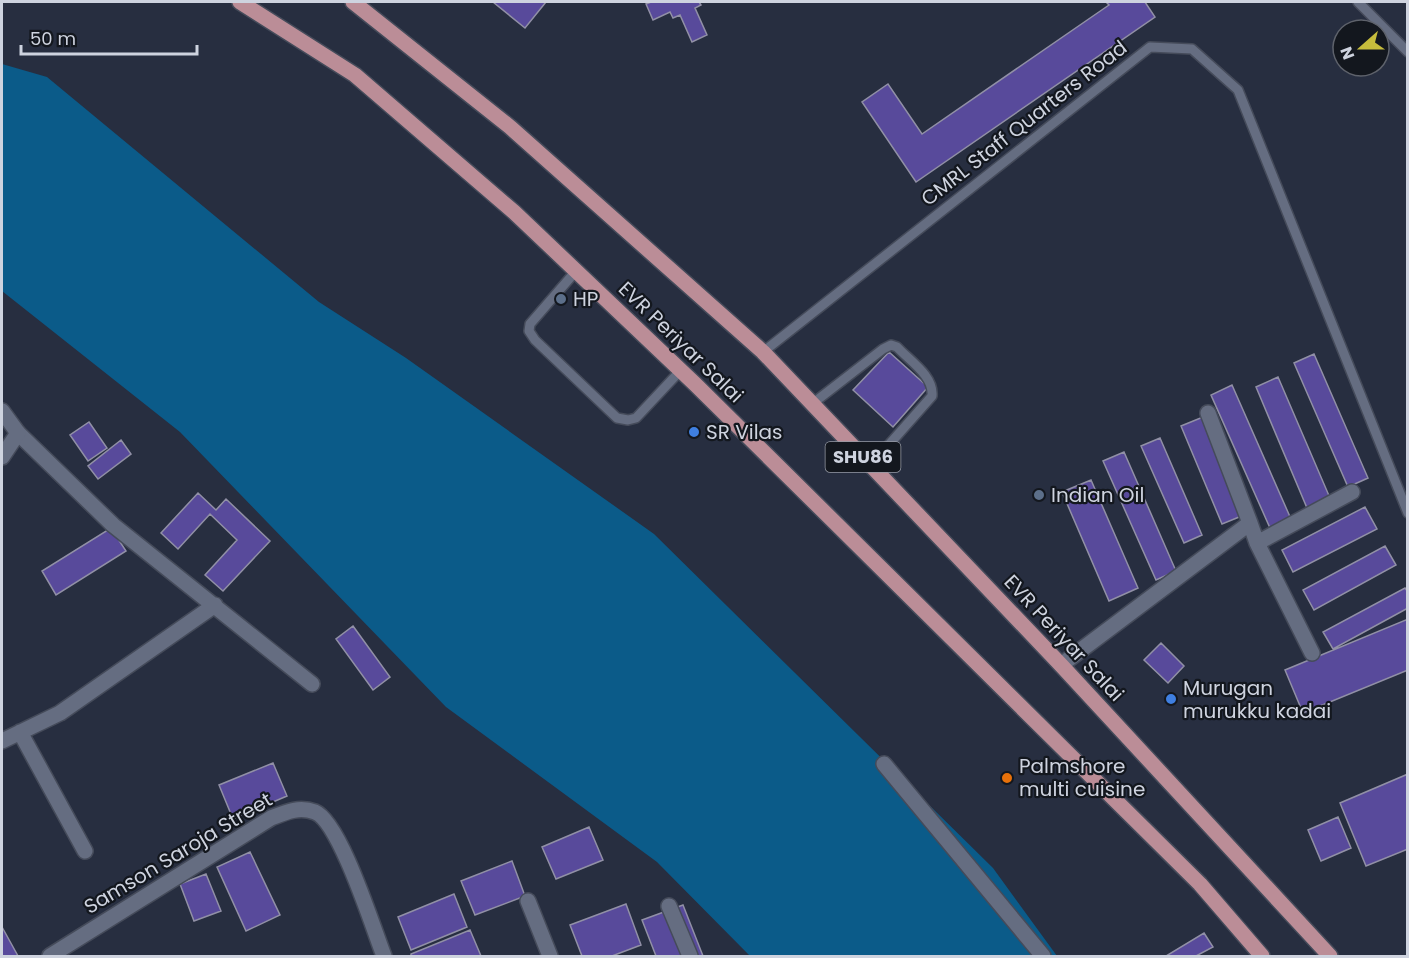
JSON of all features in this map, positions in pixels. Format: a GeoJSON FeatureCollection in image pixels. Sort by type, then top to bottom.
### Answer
{"type":"FeatureCollection","features":[{"type":"Feature","properties":{"kind":"main road","name":"EVR Periyar Salai"},"geometry":{"type":"LineString","coordinates":[[240,2],[355,75],[514,212],[681,370],[1200,884],[1262,957]]}},
{"type":"Feature","properties":{"kind":"main road","name":"EVR Periyar Salai"},"geometry":{"type":"LineString","coordinates":[[353,2],[510,128],[763,352],[1061,665],[1329,957]]}},
{"type":"Feature","properties":{"kind":"street"},"geometry":{"type":"LineString","coordinates":[[2,411],[18,433],[113,525],[312,684]]}},
{"type":"Feature","properties":{"kind":"street"},"geometry":{"type":"LineString","coordinates":[[1208,413],[1257,543],[1312,653]]}},
{"type":"Feature","properties":{"kind":"street"},"geometry":{"type":"LineString","coordinates":[[2,457],[18,433]]}},
{"type":"Feature","properties":{"kind":"street"},"geometry":{"type":"LineString","coordinates":[[1257,543],[1352,492]]}},
{"type":"Feature","properties":{"kind":"street"},"geometry":{"type":"LineString","coordinates":[[1061,665],[1250,523]]}},
{"type":"Feature","properties":{"kind":"street"},"geometry":{"type":"LineString","coordinates":[[2,741],[60,713],[215,605]]}},
{"type":"Feature","properties":{"kind":"street"},"geometry":{"type":"LineString","coordinates":[[20,732],[85,851]]}},
{"type":"Feature","properties":{"kind":"street"},"geometry":{"type":"LineString","coordinates":[[885,764],[1043,957]]}},
{"type":"Feature","properties":{"kind":"street","name":"Samson Saroja Street"},"geometry":{"type":"LineString","coordinates":[[50,957],[271,818],[292,810],[304,809],[317,812],[327,820],[340,841],[384,957]]}},
{"type":"Feature","properties":{"kind":"street"},"geometry":{"type":"LineString","coordinates":[[528,901],[550,957]]}},
{"type":"Feature","properties":{"kind":"street"},"geometry":{"type":"LineString","coordinates":[[669,906],[690,957]]}},
{"type":"Feature","properties":{"kind":"lane"},"geometry":{"type":"LineString","coordinates":[[1358,2],[1407,52]]}},
{"type":"Feature","properties":{"kind":"lane","name":"CMRL Staff Quarters Road"},"geometry":{"type":"LineString","coordinates":[[763,352],[1150,46],[1192,49],[1238,90],[1407,513]]}},
{"type":"Feature","properties":{"kind":"lane"},"geometry":{"type":"LineString","coordinates":[[576,271],[530,324],[529,331],[535,340],[617,418],[628,420],[636,418],[681,370]]}},
{"type":"Feature","properties":{"kind":"lane"},"geometry":{"type":"LineString","coordinates":[[812,404],[891,345],[897,347],[928,379],[933,387],[932,396],[871,465]]}},
{"type":"Feature","properties":{"kind":"water"},"geometry":{"type":"Polygon","coordinates":[[[2,64],[47,77],[319,302],[406,358],[654,534],[993,868],[1057,956],[750,956],[657,862],[446,707],[180,432],[2,291],[2,64]]]}},
{"type":"Feature","properties":{"kind":"building"},"geometry":{"type":"Polygon","coordinates":[[[493,2],[546,2],[525,28],[493,2]]]}},
{"type":"Feature","properties":{"kind":"building"},"geometry":{"type":"Polygon","coordinates":[[[651,2],[699,2],[701,5],[695,8],[707,35],[692,42],[680,15],[673,18],[670,12],[653,20],[646,4],[651,2]]]}},
{"type":"Feature","properties":{"kind":"building"},"geometry":{"type":"Polygon","coordinates":[[[1106,2],[1145,2],[1155,17],[916,182],[862,102],[888,84],[922,134],[1109,5],[1106,2]]]}},
{"type":"Feature","properties":{"kind":"building"},"geometry":{"type":"Polygon","coordinates":[[[889,352],[928,387],[893,427],[853,390],[889,352]]]}},
{"type":"Feature","properties":{"kind":"building"},"geometry":{"type":"Polygon","coordinates":[[[1314,354],[1368,478],[1348,487],[1294,363],[1314,354]]]}},
{"type":"Feature","properties":{"kind":"building"},"geometry":{"type":"Polygon","coordinates":[[[1278,377],[1330,498],[1307,508],[1256,387],[1278,377]]]}},
{"type":"Feature","properties":{"kind":"building"},"geometry":{"type":"Polygon","coordinates":[[[1232,385],[1291,519],[1270,528],[1211,395],[1232,385]]]}},
{"type":"Feature","properties":{"kind":"building"},"geometry":{"type":"Polygon","coordinates":[[[1203,417],[1244,515],[1222,524],[1181,426],[1203,417]]]}},
{"type":"Feature","properties":{"kind":"building"},"geometry":{"type":"Polygon","coordinates":[[[89,422],[107,448],[88,461],[70,435],[89,422]]]}},
{"type":"Feature","properties":{"kind":"building"},"geometry":{"type":"Polygon","coordinates":[[[1160,438],[1202,535],[1184,543],[1141,446],[1160,438]]]}},
{"type":"Feature","properties":{"kind":"building"},"geometry":{"type":"Polygon","coordinates":[[[121,440],[131,454],[98,479],[88,466],[121,440]]]}},
{"type":"Feature","properties":{"kind":"building"},"geometry":{"type":"Polygon","coordinates":[[[1124,452],[1176,571],[1156,580],[1103,461],[1124,452]]]}},
{"type":"Feature","properties":{"kind":"building"},"geometry":{"type":"Polygon","coordinates":[[[1091,480],[1138,588],[1109,601],[1062,492],[1091,480]]]}},
{"type":"Feature","properties":{"kind":"building"},"geometry":{"type":"Polygon","coordinates":[[[198,493],[216,510],[226,499],[270,541],[223,591],[205,575],[237,540],[210,514],[178,549],[161,533],[198,493]]]}},
{"type":"Feature","properties":{"kind":"building"},"geometry":{"type":"Polygon","coordinates":[[[1365,507],[1377,529],[1293,572],[1282,550],[1365,507]]]}},
{"type":"Feature","properties":{"kind":"building"},"geometry":{"type":"Polygon","coordinates":[[[111,528],[126,551],[56,595],[42,571],[111,528]]]}},
{"type":"Feature","properties":{"kind":"building"},"geometry":{"type":"Polygon","coordinates":[[[1385,546],[1396,565],[1314,610],[1303,590],[1385,546]]]}},
{"type":"Feature","properties":{"kind":"building"},"geometry":{"type":"Polygon","coordinates":[[[1405,588],[1408,592],[1408,608],[1333,649],[1323,632],[1405,588]]]}},
{"type":"Feature","properties":{"kind":"building"},"geometry":{"type":"Polygon","coordinates":[[[1408,619],[1408,670],[1303,713],[1285,670],[1408,619]]]}},
{"type":"Feature","properties":{"kind":"building"},"geometry":{"type":"Polygon","coordinates":[[[353,626],[390,677],[373,690],[336,639],[353,626]]]}},
{"type":"Feature","properties":{"kind":"building"},"geometry":{"type":"Polygon","coordinates":[[[1161,643],[1184,666],[1168,683],[1144,660],[1161,643]]]}},
{"type":"Feature","properties":{"kind":"building"},"geometry":{"type":"Polygon","coordinates":[[[273,763],[287,796],[233,819],[219,785],[273,763]]]}},
{"type":"Feature","properties":{"kind":"building"},"geometry":{"type":"Polygon","coordinates":[[[1408,774],[1408,849],[1366,866],[1340,803],[1408,774]]]}},
{"type":"Feature","properties":{"kind":"building"},"geometry":{"type":"Polygon","coordinates":[[[1338,817],[1351,848],[1321,861],[1308,830],[1338,817]]]}},
{"type":"Feature","properties":{"kind":"building"},"geometry":{"type":"Polygon","coordinates":[[[589,827],[603,860],[556,879],[542,847],[589,827]]]}},
{"type":"Feature","properties":{"kind":"building"},"geometry":{"type":"Polygon","coordinates":[[[250,852],[280,915],[246,931],[217,867],[250,852]]]}},
{"type":"Feature","properties":{"kind":"building"},"geometry":{"type":"Polygon","coordinates":[[[512,861],[525,896],[475,915],[461,881],[512,861]]]}},
{"type":"Feature","properties":{"kind":"building"},"geometry":{"type":"Polygon","coordinates":[[[206,874],[221,911],[194,921],[180,884],[206,874]]]}},
{"type":"Feature","properties":{"kind":"building"},"geometry":{"type":"Polygon","coordinates":[[[454,894],[467,927],[411,950],[398,917],[454,894]]]}},
{"type":"Feature","properties":{"kind":"building"},"geometry":{"type":"Polygon","coordinates":[[[626,904],[641,945],[612,956],[582,956],[570,925],[626,904]]]}},
{"type":"Feature","properties":{"kind":"building"},"geometry":{"type":"Polygon","coordinates":[[[683,905],[703,956],[656,956],[642,920],[683,905]]]}},
{"type":"Feature","properties":{"kind":"building"},"geometry":{"type":"Polygon","coordinates":[[[2,927],[18,956],[2,956],[2,927]]]}},
{"type":"Feature","properties":{"kind":"building"},"geometry":{"type":"Polygon","coordinates":[[[470,930],[481,956],[411,956],[411,954],[470,930]]]}},
{"type":"Feature","properties":{"kind":"building"},"geometry":{"type":"Polygon","coordinates":[[[1204,933],[1213,947],[1196,956],[1166,956],[1204,933]]]}},
{"type":"Feature","properties":{"kind":"place","name":"HP"},"geometry":{"type":"Point","coordinates":[561,299]}},
{"type":"Feature","properties":{"kind":"place","name":"SR Vilas"},"geometry":{"type":"Point","coordinates":[694,432]}},
{"type":"Feature","properties":{"kind":"place","name":"Indian Oil"},"geometry":{"type":"Point","coordinates":[1039,495]}},
{"type":"Feature","properties":{"kind":"place","name":"Murugan murukku kadai"},"geometry":{"type":"Point","coordinates":[1171,699]}},
{"type":"Feature","properties":{"kind":"place","name":"Palmshore multi cuisine"},"geometry":{"type":"Point","coordinates":[1007,778]}}]}
